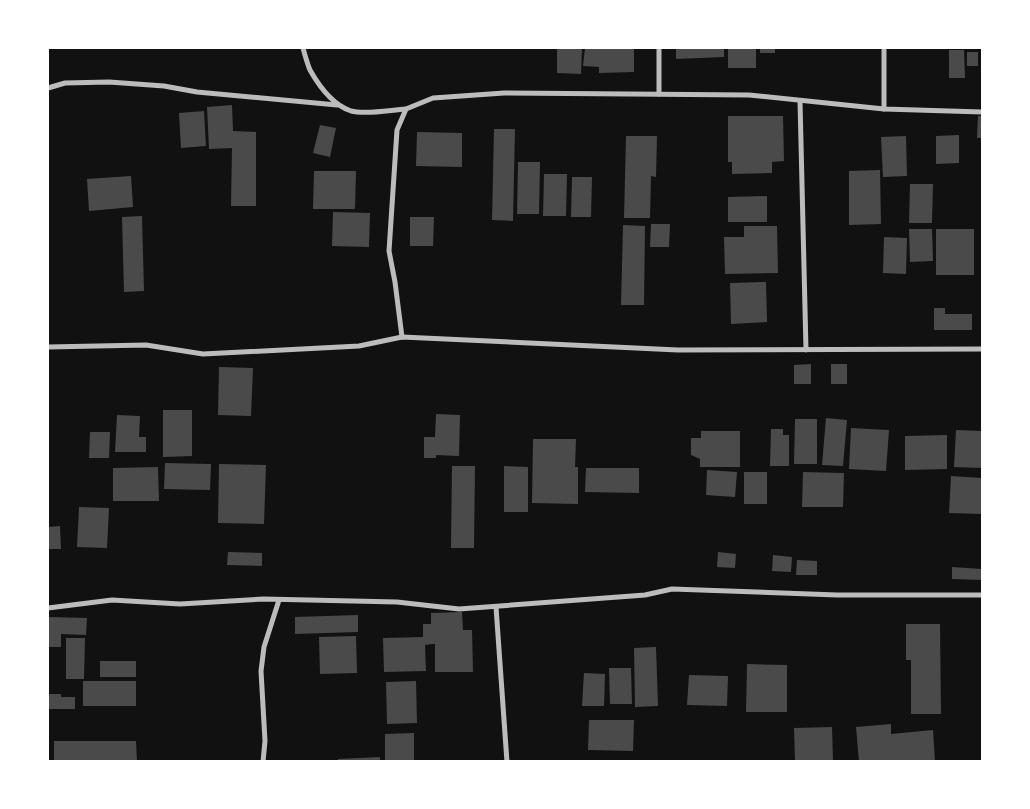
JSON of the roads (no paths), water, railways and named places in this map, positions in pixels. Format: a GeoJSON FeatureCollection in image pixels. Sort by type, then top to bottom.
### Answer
{"type":"FeatureCollection","features":[{"type":"Feature","properties":{"kind":"street"},"geometry":{"type":"LineString","coordinates":[[303,48],[310,69],[323,90],[338,104],[351,111],[406,109],[433,98],[495,94],[659,94],[749,95],[884,109],[982,112]]}},
{"type":"Feature","properties":{"kind":"street"},"geometry":{"type":"LineString","coordinates":[[659,48],[659,94]]}},
{"type":"Feature","properties":{"kind":"street"},"geometry":{"type":"LineString","coordinates":[[884,48],[884,109]]}},
{"type":"Feature","properties":{"kind":"street"},"geometry":{"type":"LineString","coordinates":[[48,88],[65,83],[108,82],[338,104]]}},
{"type":"Feature","properties":{"kind":"street"},"geometry":{"type":"LineString","coordinates":[[800,101],[806,350]]}},
{"type":"Feature","properties":{"kind":"street"},"geometry":{"type":"LineString","coordinates":[[402,337],[395,282],[388,251],[397,130],[406,109]]}},
{"type":"Feature","properties":{"kind":"street"},"geometry":{"type":"LineString","coordinates":[[48,347],[146,345],[203,354],[359,346],[402,337],[678,350],[982,349]]}},
{"type":"Feature","properties":{"kind":"street"},"geometry":{"type":"LineString","coordinates":[[48,608],[112,600],[180,604],[279,600],[397,602],[459,609],[645,595],[672,588],[837,595],[982,594]]}},
{"type":"Feature","properties":{"kind":"street"},"geometry":{"type":"LineString","coordinates":[[263,762],[265,741],[261,671],[264,648],[279,600]]}},
{"type":"Feature","properties":{"kind":"street"},"geometry":{"type":"LineString","coordinates":[[496,607],[506,762]]}}]}
